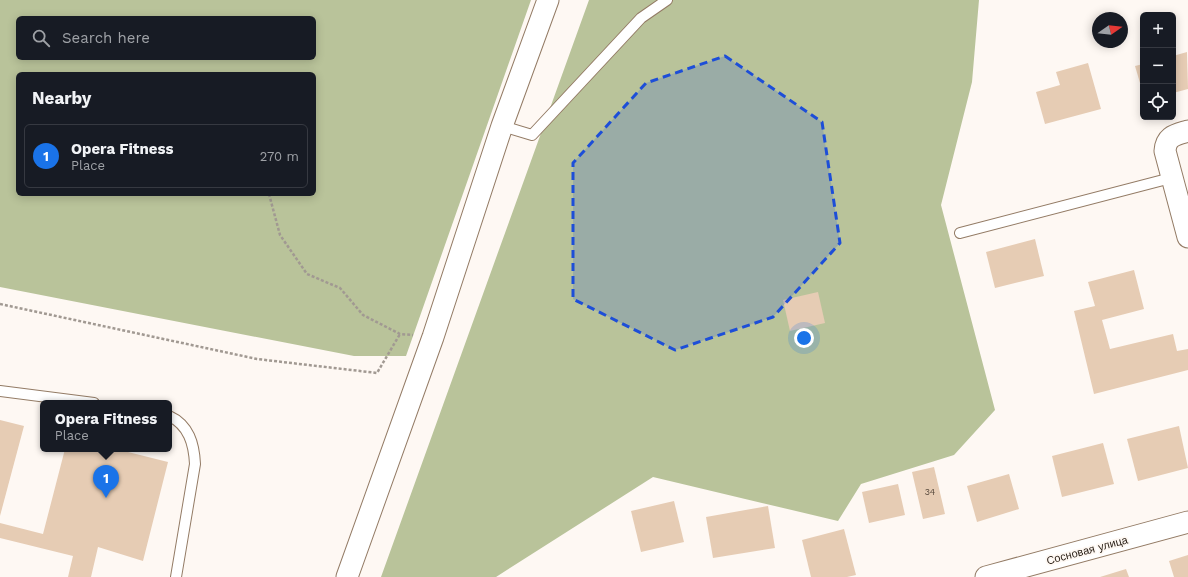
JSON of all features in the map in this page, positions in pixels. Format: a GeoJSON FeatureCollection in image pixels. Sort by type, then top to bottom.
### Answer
{"type":"FeatureCollection","features":[{"type":"Feature","properties":{"kind":"street"},"geometry":{"type":"LineString","coordinates":[[347,577],[433,337],[502,126],[548,0]]}},
{"type":"Feature","properties":{"kind":"street"},"geometry":{"type":"LineString","coordinates":[[1188,131],[1171,136],[1166,142],[1165,151],[1188,237]]}},
{"type":"Feature","properties":{"kind":"street","name":"Сосновая улица"},"geometry":{"type":"LineString","coordinates":[[986,577],[1188,522]]}},
{"type":"Feature","properties":{"kind":"lane"},"geometry":{"type":"LineString","coordinates":[[502,126],[532,135],[641,18],[667,0]]}},
{"type":"Feature","properties":{"kind":"lane"},"geometry":{"type":"LineString","coordinates":[[960,233],[1172,178]]}},
{"type":"Feature","properties":{"kind":"lane"},"geometry":{"type":"LineString","coordinates":[[0,391],[70,400]]}},
{"type":"Feature","properties":{"kind":"lane"},"geometry":{"type":"LineString","coordinates":[[172,417],[176,419],[187,430],[194,446],[195,464],[176,577]]}},
{"type":"Feature","properties":{"kind":"path"},"geometry":{"type":"LineString","coordinates":[[270,196],[280,234],[307,274],[340,288],[363,315],[400,334],[433,337]]}},
{"type":"Feature","properties":{"kind":"path"},"geometry":{"type":"LineString","coordinates":[[0,304],[257,359],[377,373],[400,334]]}},
{"type":"Feature","properties":{"kind":"highlighted area"},"geometry":{"type":"Polygon","coordinates":[[[725,56],[822,122],[840,243],[773,317],[675,350],[573,299],[573,163],[646,83],[725,56]]]}},
{"type":"Feature","properties":{"kind":"green space"},"geometry":{"type":"Polygon","coordinates":[[[0,0],[531,0],[406,356],[354,356],[0,287],[0,0]]]}},
{"type":"Feature","properties":{"kind":"green space"},"geometry":{"type":"Polygon","coordinates":[[[589,0],[979,0],[972,82],[941,205],[995,410],[954,455],[861,484],[838,521],[653,477],[496,577],[381,577],[589,0]]]}},
{"type":"Feature","properties":{"kind":"building"},"geometry":{"type":"Polygon","coordinates":[[[1187,52],[1188,89],[1176,92],[1176,84],[1176,55],[1187,52]]]}},
{"type":"Feature","properties":{"kind":"building"},"geometry":{"type":"Polygon","coordinates":[[[1088,63],[1101,109],[1045,124],[1036,92],[1060,85],[1056,72],[1088,63]]]}},
{"type":"Feature","properties":{"kind":"building"},"geometry":{"type":"Polygon","coordinates":[[[1140,65],[1140,83],[1135,66],[1140,65]]]}},
{"type":"Feature","properties":{"kind":"building"},"geometry":{"type":"Polygon","coordinates":[[[1035,239],[1044,276],[995,288],[986,252],[1035,239]]]}},
{"type":"Feature","properties":{"kind":"building"},"geometry":{"type":"Polygon","coordinates":[[[1134,270],[1144,309],[1102,320],[1110,349],[1173,334],[1177,351],[1188,349],[1188,370],[1094,394],[1074,311],[1095,306],[1088,282],[1134,270]]]}},
{"type":"Feature","properties":{"kind":"building"},"geometry":{"type":"Polygon","coordinates":[[[818,292],[825,323],[790,331],[783,300],[818,292]]]}},
{"type":"Feature","properties":{"kind":"building"},"geometry":{"type":"Polygon","coordinates":[[[0,420],[24,426],[0,516],[0,420]]]}},
{"type":"Feature","properties":{"kind":"building"},"geometry":{"type":"Polygon","coordinates":[[[1179,426],[1188,468],[1138,481],[1127,439],[1179,426]]]}},
{"type":"Feature","properties":{"kind":"building"},"geometry":{"type":"Polygon","coordinates":[[[1103,443],[1114,484],[1062,497],[1052,456],[1103,443]]]}},
{"type":"Feature","properties":{"kind":"building"},"geometry":{"type":"Polygon","coordinates":[[[64,452],[128,452],[168,462],[143,561],[98,547],[91,577],[68,577],[73,556],[0,538],[0,523],[43,534],[64,452]]]}},
{"type":"Feature","properties":{"kind":"building"},"geometry":{"type":"Polygon","coordinates":[[[934,467],[945,514],[923,519],[912,472],[934,467]]]}},
{"type":"Feature","properties":{"kind":"building"},"geometry":{"type":"Polygon","coordinates":[[[1009,474],[1019,509],[977,522],[967,486],[1009,474]]]}},
{"type":"Feature","properties":{"kind":"building"},"geometry":{"type":"Polygon","coordinates":[[[898,484],[905,515],[869,523],[862,492],[898,484]]]}},
{"type":"Feature","properties":{"kind":"building"},"geometry":{"type":"Polygon","coordinates":[[[674,501],[684,542],[641,552],[631,511],[674,501]]]}},
{"type":"Feature","properties":{"kind":"building"},"geometry":{"type":"Polygon","coordinates":[[[768,506],[775,548],[713,558],[706,517],[768,506]]]}},
{"type":"Feature","properties":{"kind":"building"},"geometry":{"type":"Polygon","coordinates":[[[844,529],[856,575],[847,577],[811,577],[802,540],[844,529]]]}},
{"type":"Feature","properties":{"kind":"building"},"geometry":{"type":"Polygon","coordinates":[[[1188,555],[1188,577],[1174,577],[1169,561],[1188,555]]]}},
{"type":"Feature","properties":{"kind":"building"},"geometry":{"type":"Polygon","coordinates":[[[1126,569],[1129,577],[1100,577],[1126,569]]]}},
{"type":"Feature","properties":{"kind":"place","name":"Opera Fitness"},"geometry":{"type":"Point","coordinates":[106,498]}}]}
